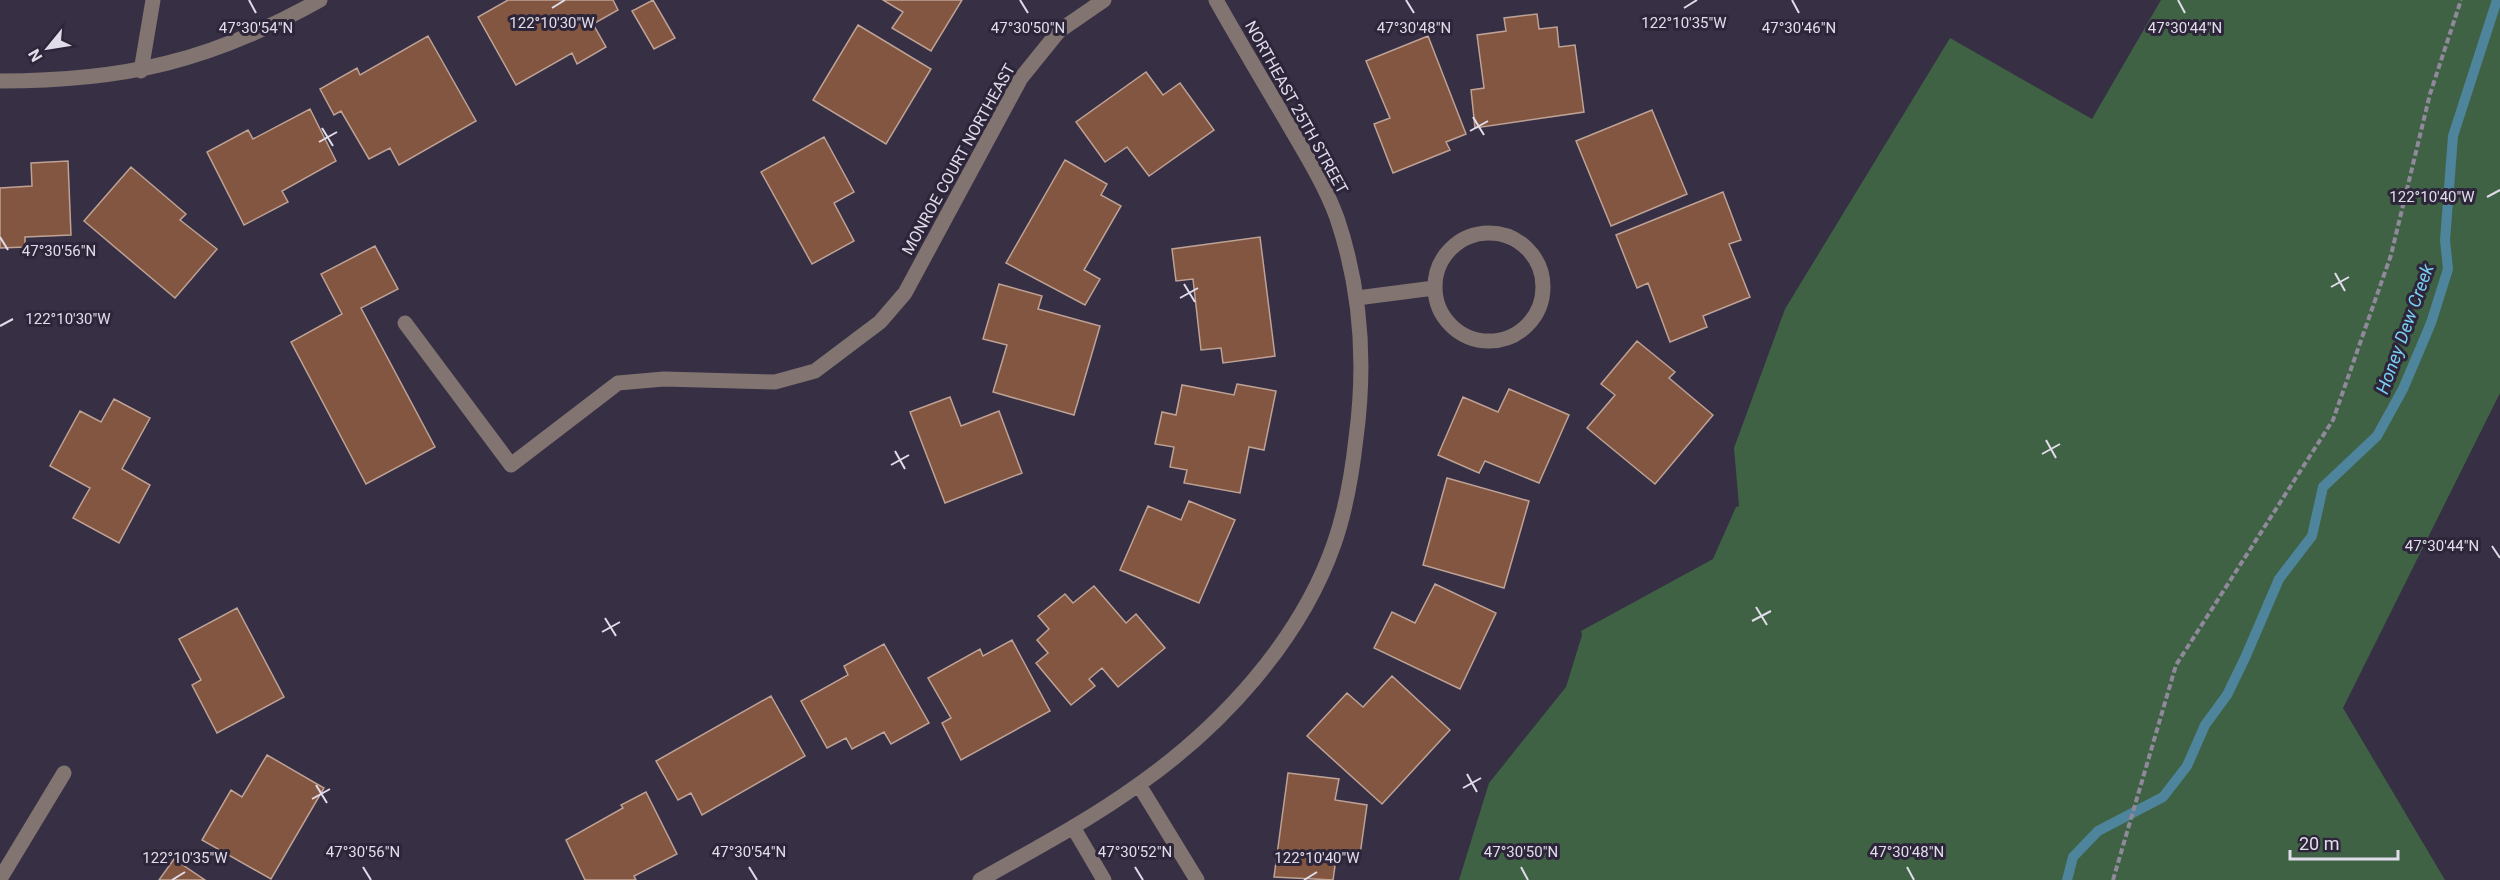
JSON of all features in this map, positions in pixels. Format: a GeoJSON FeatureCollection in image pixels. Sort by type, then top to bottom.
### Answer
{"type":"FeatureCollection","features":[{"type":"Feature","properties":{"kind":"street"},"geometry":{"type":"LineString","coordinates":[[141,71],[153,0]]}},
{"type":"Feature","properties":{"kind":"street"},"geometry":{"type":"LineString","coordinates":[[0,81],[55,81],[141,71],[211,52],[272,27],[320,0]]}},
{"type":"Feature","properties":{"kind":"street","name":"MONROE COURT NORTHEAST"},"geometry":{"type":"LineString","coordinates":[[405,323],[511,465],[618,383],[664,379],[775,382],[815,370],[880,322],[905,293],[1021,78],[1059,31],[1104,0]]}},
{"type":"Feature","properties":{"kind":"street","name":"NORTHEAST 25TH STREET"},"geometry":{"type":"LineString","coordinates":[[980,880],[1073,827],[1139,785],[1198,738],[1247,691],[1309,600],[1334,546],[1350,487],[1359,420],[1361,354],[1353,272],[1336,216],[1309,160],[1216,0]]}},
{"type":"Feature","properties":{"kind":"street"},"geometry":{"type":"LineString","coordinates":[[1487,232],[1504,235],[1519,242],[1532,253],[1540,270],[1543,288],[1540,307],[1530,322],[1516,334],[1498,341],[1480,341],[1455,328],[1438,306],[1434,288],[1437,272],[1444,256],[1456,244],[1470,236],[1487,232]]}},
{"type":"Feature","properties":{"kind":"street"},"geometry":{"type":"LineString","coordinates":[[1357,298],[1434,288]]}},
{"type":"Feature","properties":{"kind":"street"},"geometry":{"type":"LineString","coordinates":[[0,879],[64,773]]}},
{"type":"Feature","properties":{"kind":"street"},"geometry":{"type":"LineString","coordinates":[[1139,785],[1197,880]]}},
{"type":"Feature","properties":{"kind":"street"},"geometry":{"type":"LineString","coordinates":[[1073,827],[1104,880]]}},
{"type":"Feature","properties":{"kind":"path"},"geometry":{"type":"LineString","coordinates":[[2113,880],[2175,665],[2333,420],[2391,255],[2430,94],[2461,0]]}},
{"type":"Feature","properties":{"kind":"green space"},"geometry":{"type":"Polygon","coordinates":[[[2161,0],[2500,0],[2500,393],[2343,708],[2445,880],[1459,880],[1489,783],[1566,687],[1582,635],[1581,631],[1713,559],[1736,507],[1739,506],[1734,448],[1785,309],[1950,38],[2092,119],[2161,0]]]}},
{"type":"Feature","properties":{"kind":"building"},"geometry":{"type":"Polygon","coordinates":[[[508,0],[613,0],[618,10],[593,24],[606,47],[577,64],[572,53],[516,85],[478,17],[508,0]]]}},
{"type":"Feature","properties":{"kind":"building"},"geometry":{"type":"Polygon","coordinates":[[[653,0],[675,38],[654,49],[632,11],[653,0]]]}},
{"type":"Feature","properties":{"kind":"building"},"geometry":{"type":"Polygon","coordinates":[[[883,0],[962,0],[931,51],[892,28],[903,12],[883,0]]]}},
{"type":"Feature","properties":{"kind":"building"},"geometry":{"type":"Polygon","coordinates":[[[1537,14],[1539,29],[1557,27],[1559,47],[1575,45],[1584,112],[1475,128],[1471,90],[1484,88],[1477,35],[1506,31],[1504,18],[1537,14]]]}},
{"type":"Feature","properties":{"kind":"building"},"geometry":{"type":"Polygon","coordinates":[[[858,25],[931,69],[886,144],[813,100],[858,25]]]}},
{"type":"Feature","properties":{"kind":"building"},"geometry":{"type":"Polygon","coordinates":[[[428,36],[476,121],[399,165],[390,148],[369,159],[341,111],[334,115],[320,89],[357,68],[360,75],[428,36]]]}},
{"type":"Feature","properties":{"kind":"building"},"geometry":{"type":"Polygon","coordinates":[[[1428,36],[1466,134],[1446,142],[1450,150],[1393,173],[1374,124],[1390,118],[1366,61],[1428,36]]]}},
{"type":"Feature","properties":{"kind":"building"},"geometry":{"type":"Polygon","coordinates":[[[1146,72],[1163,95],[1180,83],[1214,130],[1149,176],[1127,147],[1105,162],[1076,122],[1146,72]]]}},
{"type":"Feature","properties":{"kind":"building"},"geometry":{"type":"Polygon","coordinates":[[[310,109],[336,161],[282,191],[288,202],[244,225],[207,152],[248,130],[253,139],[310,109]]]}},
{"type":"Feature","properties":{"kind":"building"},"geometry":{"type":"Polygon","coordinates":[[[1652,110],[1687,194],[1611,226],[1576,141],[1652,110]]]}},
{"type":"Feature","properties":{"kind":"building"},"geometry":{"type":"Polygon","coordinates":[[[824,137],[854,192],[834,203],[854,241],[812,264],[761,172],[824,137]]]}},
{"type":"Feature","properties":{"kind":"building"},"geometry":{"type":"Polygon","coordinates":[[[1065,160],[1107,184],[1101,195],[1121,206],[1084,270],[1100,279],[1085,305],[1006,263],[1065,160]]]}},
{"type":"Feature","properties":{"kind":"building"},"geometry":{"type":"Polygon","coordinates":[[[68,161],[71,235],[25,237],[25,247],[0,248],[0,188],[32,186],[31,163],[68,161]]]}},
{"type":"Feature","properties":{"kind":"building"},"geometry":{"type":"Polygon","coordinates":[[[131,167],[186,214],[180,220],[217,249],[175,298],[84,221],[131,167]]]}},
{"type":"Feature","properties":{"kind":"building"},"geometry":{"type":"Polygon","coordinates":[[[1723,192],[1741,240],[1729,244],[1750,297],[1703,316],[1707,327],[1670,342],[1648,283],[1637,288],[1616,235],[1723,192]]]}},
{"type":"Feature","properties":{"kind":"building"},"geometry":{"type":"Polygon","coordinates":[[[1260,237],[1275,356],[1223,363],[1221,348],[1201,350],[1193,279],[1176,281],[1172,249],[1260,237]]]}},
{"type":"Feature","properties":{"kind":"building"},"geometry":{"type":"Polygon","coordinates":[[[375,246],[398,289],[361,308],[435,447],[366,484],[291,342],[342,314],[321,274],[375,246]]]}},
{"type":"Feature","properties":{"kind":"building"},"geometry":{"type":"Polygon","coordinates":[[[999,284],[1042,296],[1038,309],[1100,326],[1074,415],[993,392],[1007,345],[983,339],[999,284]]]}},
{"type":"Feature","properties":{"kind":"building"},"geometry":{"type":"Polygon","coordinates":[[[1637,341],[1675,372],[1669,378],[1713,415],[1655,484],[1587,428],[1615,395],[1601,384],[1637,341]]]}},
{"type":"Feature","properties":{"kind":"building"},"geometry":{"type":"Polygon","coordinates":[[[1237,384],[1276,391],[1264,450],[1249,447],[1240,493],[1184,483],[1187,470],[1170,467],[1174,447],[1155,444],[1162,412],[1176,415],[1182,385],[1234,395],[1237,384]]]}},
{"type":"Feature","properties":{"kind":"building"},"geometry":{"type":"Polygon","coordinates":[[[1509,389],[1569,415],[1539,483],[1485,461],[1479,473],[1438,455],[1463,397],[1498,412],[1509,389]]]}},
{"type":"Feature","properties":{"kind":"building"},"geometry":{"type":"Polygon","coordinates":[[[950,397],[961,426],[999,411],[1022,473],[945,503],[910,412],[950,397]]]}},
{"type":"Feature","properties":{"kind":"building"},"geometry":{"type":"Polygon","coordinates":[[[114,399],[150,418],[122,469],[150,485],[119,543],[73,518],[90,488],[50,466],[80,411],[101,422],[114,399]]]}},
{"type":"Feature","properties":{"kind":"building"},"geometry":{"type":"Polygon","coordinates":[[[1447,478],[1529,501],[1504,588],[1423,565],[1447,478]]]}},
{"type":"Feature","properties":{"kind":"building"},"geometry":{"type":"Polygon","coordinates":[[[1189,501],[1235,520],[1199,603],[1120,570],[1148,506],[1181,520],[1189,501]]]}},
{"type":"Feature","properties":{"kind":"building"},"geometry":{"type":"Polygon","coordinates":[[[1435,584],[1496,613],[1460,689],[1374,648],[1392,612],[1415,623],[1435,584]]]}},
{"type":"Feature","properties":{"kind":"building"},"geometry":{"type":"Polygon","coordinates":[[[1094,586],[1126,623],[1136,614],[1165,648],[1118,687],[1102,668],[1089,679],[1095,686],[1071,705],[1036,663],[1048,653],[1037,640],[1049,629],[1038,616],[1065,594],[1073,603],[1094,586]]]}},
{"type":"Feature","properties":{"kind":"building"},"geometry":{"type":"Polygon","coordinates":[[[237,608],[284,697],[217,733],[192,685],[201,680],[179,639],[237,608]]]}},
{"type":"Feature","properties":{"kind":"building"},"geometry":{"type":"Polygon","coordinates":[[[1012,640],[1050,711],[961,760],[942,723],[951,718],[928,678],[980,649],[983,656],[1012,640]]]}},
{"type":"Feature","properties":{"kind":"building"},"geometry":{"type":"Polygon","coordinates":[[[884,644],[929,723],[891,744],[884,732],[852,749],[846,738],[827,748],[801,701],[848,675],[844,666],[884,644]]]}},
{"type":"Feature","properties":{"kind":"building"},"geometry":{"type":"Polygon","coordinates":[[[1392,676],[1450,730],[1382,804],[1307,736],[1347,693],[1363,707],[1392,676]]]}},
{"type":"Feature","properties":{"kind":"building"},"geometry":{"type":"Polygon","coordinates":[[[771,696],[805,756],[702,815],[691,793],[678,800],[656,761],[771,696]]]}},
{"type":"Feature","properties":{"kind":"building"},"geometry":{"type":"Polygon","coordinates":[[[267,755],[324,788],[271,879],[202,840],[231,790],[242,797],[267,755]]]}},
{"type":"Feature","properties":{"kind":"building"},"geometry":{"type":"Polygon","coordinates":[[[1288,773],[1339,779],[1335,800],[1367,805],[1360,855],[1337,852],[1333,880],[1274,877],[1288,773]]]}},
{"type":"Feature","properties":{"kind":"building"},"geometry":{"type":"Polygon","coordinates":[[[646,792],[677,854],[634,876],[636,880],[585,880],[566,840],[623,808],[621,805],[646,792]]]}},
{"type":"Feature","properties":{"kind":"building"},"geometry":{"type":"Polygon","coordinates":[[[174,859],[205,880],[159,880],[174,859]]]}},
{"type":"Feature","properties":{"kind":"waterway","name":"Honey Dew Creek"},"geometry":{"type":"LineString","coordinates":[[2067,880],[2073,857],[2098,831],[2163,797],[2187,766],[2205,725],[2227,695],[2279,579],[2312,536],[2323,487],[2377,436],[2403,389],[2431,323],[2448,269],[2445,240],[2453,136],[2497,0]]}}]}
